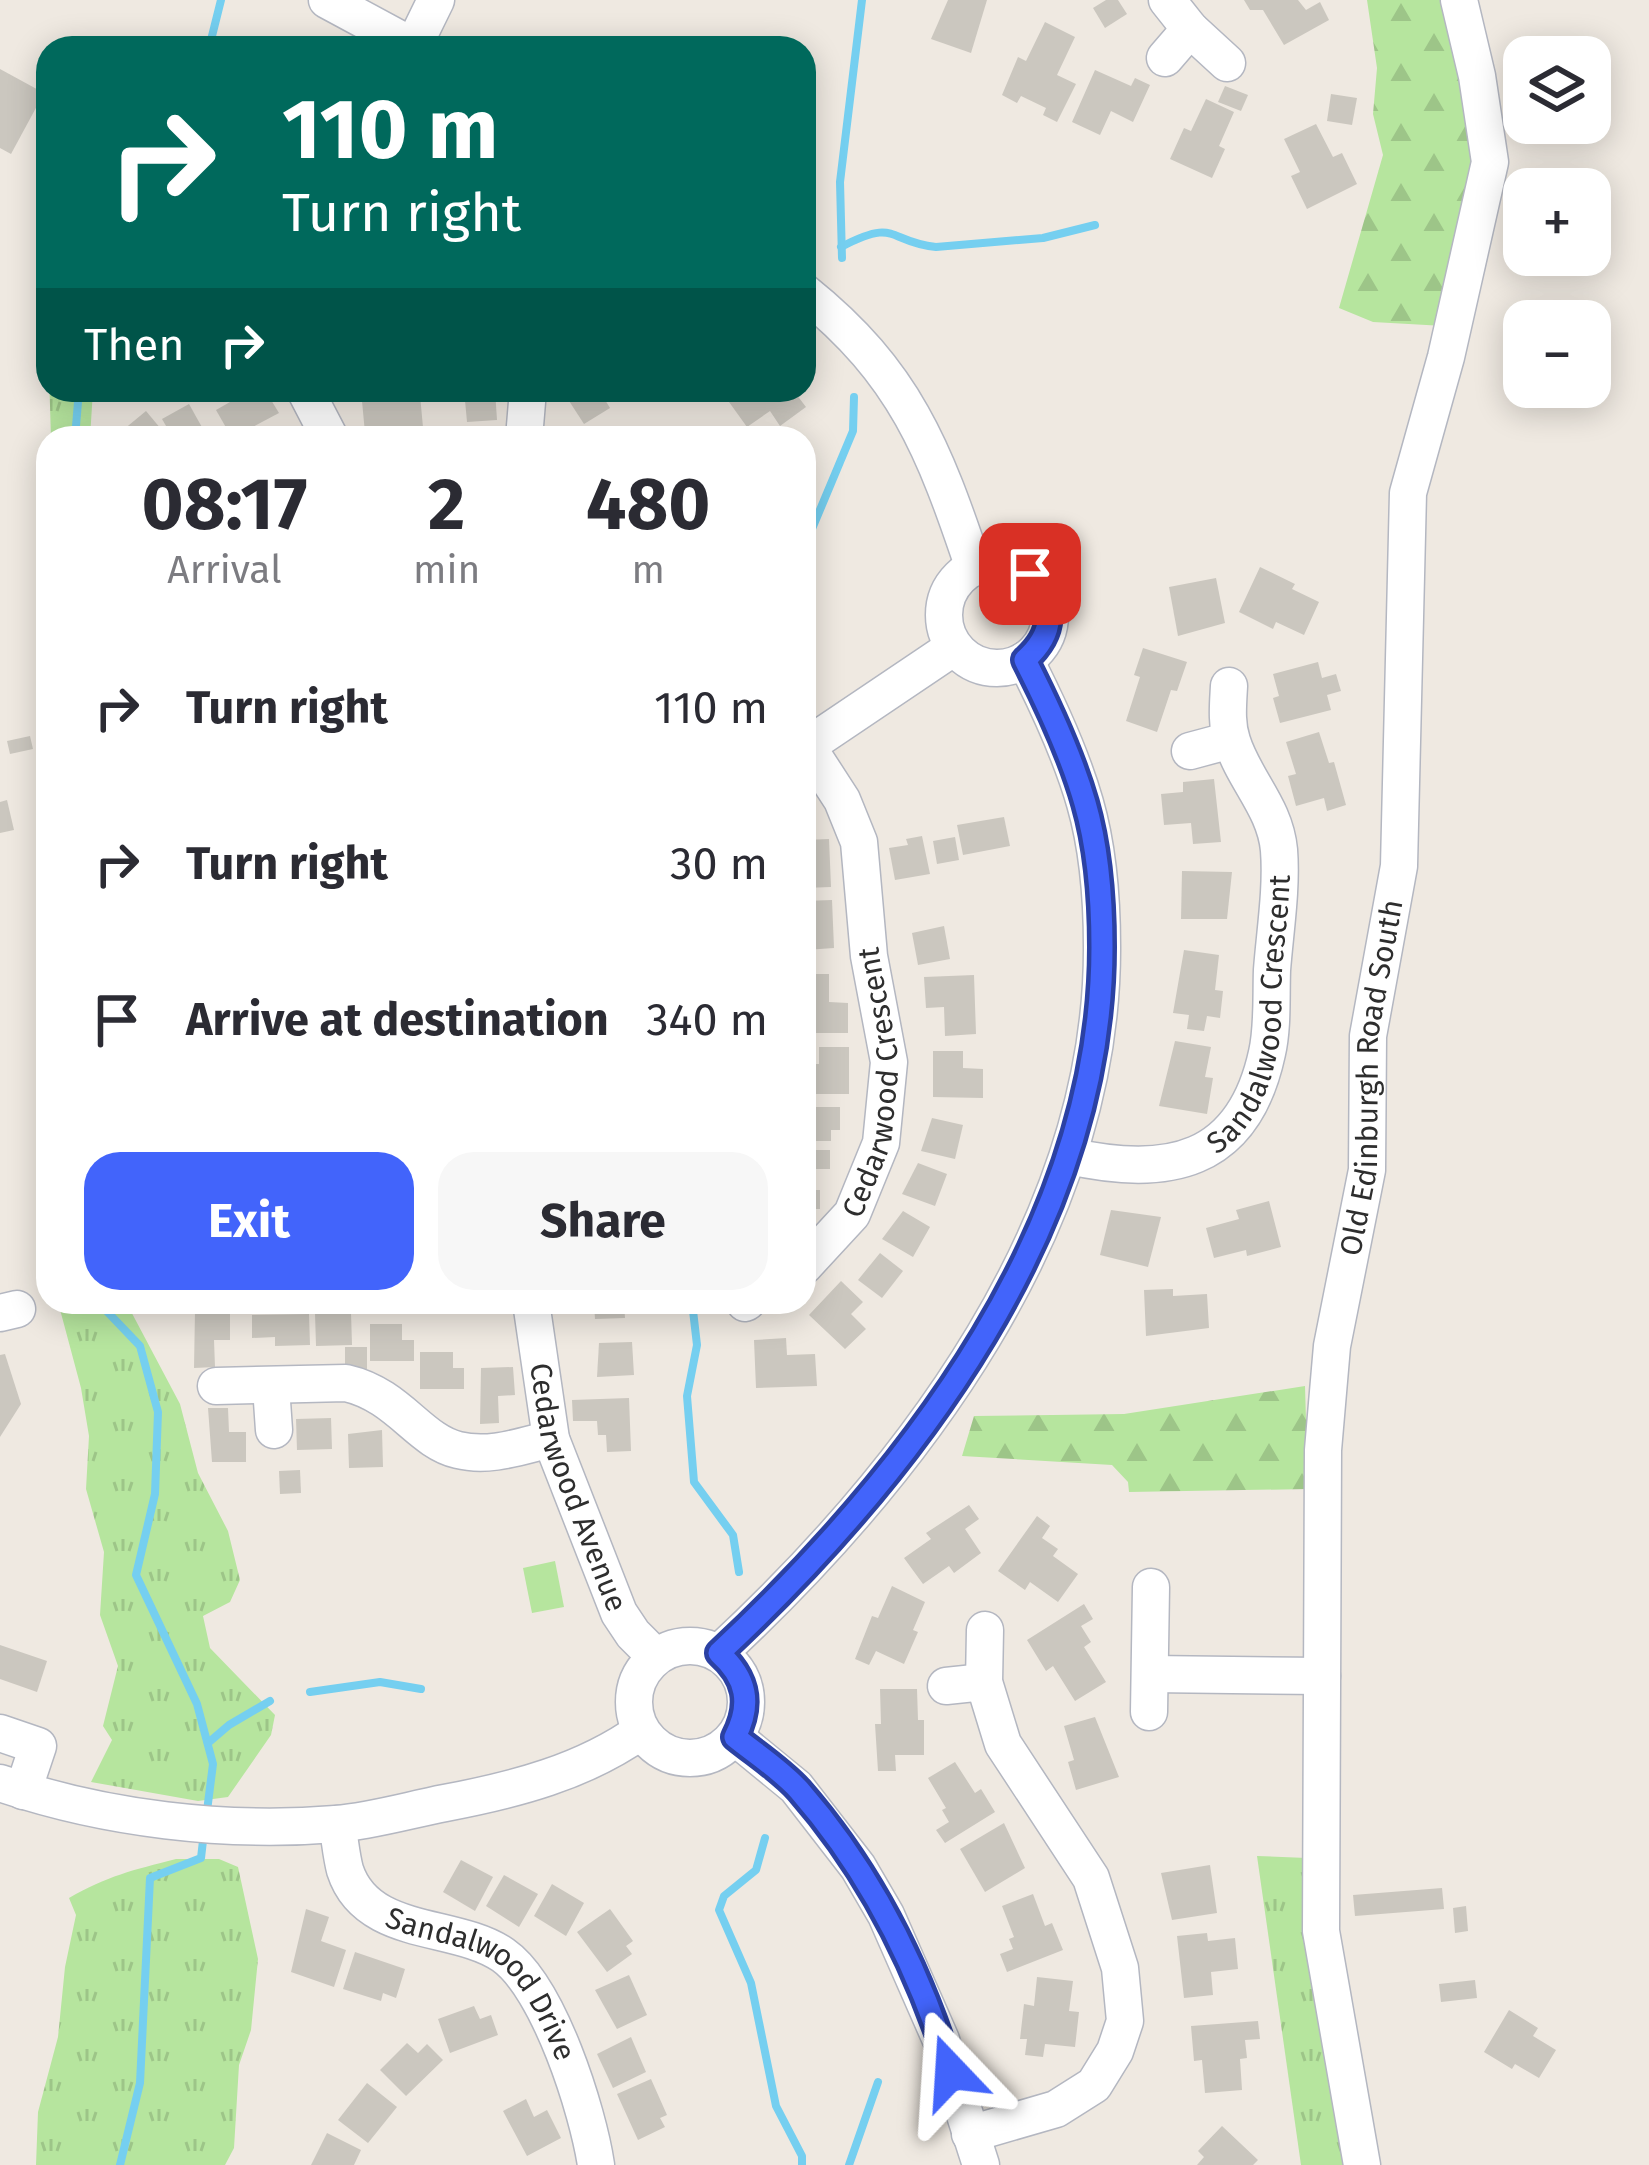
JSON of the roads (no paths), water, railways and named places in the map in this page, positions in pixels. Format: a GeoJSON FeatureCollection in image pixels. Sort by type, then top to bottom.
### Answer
{"type":"FeatureCollection","features":[{"type":"Feature","properties":{"kind":"street"},"geometry":{"type":"LineString","coordinates":[[327,0],[394,36]]}},
{"type":"Feature","properties":{"kind":"street"},"geometry":{"type":"LineString","coordinates":[[420,36],[436,0]]}},
{"type":"Feature","properties":{"kind":"street","name":"Old Edinburgh Road South"},"geometry":{"type":"LineString","coordinates":[[1362,2165],[1321,1930],[1324,1450],[1331,1346],[1367,1170],[1368,1036],[1399,866],[1408,493],[1446,357],[1490,162],[1459,0]]}},
{"type":"Feature","properties":{"kind":"street"},"geometry":{"type":"LineString","coordinates":[[1166,58],[1178,14],[1227,63]]}},
{"type":"Feature","properties":{"kind":"street"},"geometry":{"type":"LineString","coordinates":[[816,303],[860,343],[918,420],[940,467],[974,568]]}},
{"type":"Feature","properties":{"kind":"street"},"geometry":{"type":"LineString","coordinates":[[993,562],[1013,565],[1030,574],[1043,590],[1050,609],[1048,628],[1040,647],[1025,660],[1007,668],[987,668],[969,661],[954,647],[946,630],[948,594],[974,568],[993,562]]}},
{"type":"Feature","properties":{"kind":"street"},"geometry":{"type":"LineString","coordinates":[[816,740],[954,647]]}},
{"type":"Feature","properties":{"kind":"street"},"geometry":{"type":"LineString","coordinates":[[719,1653],[834,1538],[956,1378],[1021,1269],[1069,1156],[1092,1078],[1099,1029],[1102,920],[1085,803],[1046,700],[1025,660]]}},
{"type":"Feature","properties":{"kind":"street","name":"Sandalwood Crescent"},"geometry":{"type":"LineString","coordinates":[[1069,1156],[1165,1166],[1187,1160],[1232,1129],[1255,1090],[1268,1051],[1279,850],[1271,813],[1227,725],[1229,686]]}},
{"type":"Feature","properties":{"kind":"street"},"geometry":{"type":"LineString","coordinates":[[1190,751],[1232,740]]}},
{"type":"Feature","properties":{"kind":"street","name":"Cedarwood Crescent"},"geometry":{"type":"LineString","coordinates":[[816,763],[842,800],[859,842],[868,956],[889,1062],[881,1143],[852,1214],[816,1253]]}},
{"type":"Feature","properties":{"kind":"street","name":"Cedarwood Avenue"},"geometry":{"type":"LineString","coordinates":[[533,1314],[551,1439],[619,1613],[656,1657]]}},
{"type":"Feature","properties":{"kind":"street"},"geometry":{"type":"LineString","coordinates":[[216,1386],[346,1383],[367,1388],[453,1450],[495,1453],[551,1439]]}},
{"type":"Feature","properties":{"kind":"street"},"geometry":{"type":"LineString","coordinates":[[271,1387],[274,1430]]}},
{"type":"Feature","properties":{"kind":"street"},"geometry":{"type":"LineString","coordinates":[[1149,1712],[1151,1587]]}},
{"type":"Feature","properties":{"kind":"street"},"geometry":{"type":"LineString","coordinates":[[735,1737],[796,1786],[858,1868],[910,1962],[976,2150],[1094,2085],[1115,2051],[1125,2021],[1120,1968],[1091,1878],[1003,1744],[984,1682],[985,1630]]}},
{"type":"Feature","properties":{"kind":"street"},"geometry":{"type":"LineString","coordinates":[[687,1646],[719,1653],[734,1666],[747,1701],[735,1737],[721,1749],[686,1758],[669,1754],[641,1731],[635,1716],[637,1683],[656,1657],[687,1646]]}},
{"type":"Feature","properties":{"kind":"street"},"geometry":{"type":"LineString","coordinates":[[1151,1674],[1322,1676]]}},
{"type":"Feature","properties":{"kind":"street"},"geometry":{"type":"LineString","coordinates":[[946,1685],[984,1682]]}},
{"type":"Feature","properties":{"kind":"street"},"geometry":{"type":"LineString","coordinates":[[0,1733],[38,1746],[11,1787],[130,1815],[200,1824],[337,1824],[500,1792],[605,1756],[641,1731]]}},
{"type":"Feature","properties":{"kind":"street","name":"Sandalwood Drive"},"geometry":{"type":"LineString","coordinates":[[337,1824],[346,1873],[367,1903],[400,1922],[503,1955],[538,1990],[592,2135],[596,2165]]}},
{"type":"Feature","properties":{"kind":"waterway"},"geometry":{"type":"LineString","coordinates":[[212,36],[221,0]]}},
{"type":"Feature","properties":{"kind":"waterway"},"geometry":{"type":"LineString","coordinates":[[842,258],[840,182],[862,0]]}},
{"type":"Feature","properties":{"kind":"waterway"},"geometry":{"type":"LineString","coordinates":[[841,247],[883,232],[936,247],[1043,238],[1095,225]]}},
{"type":"Feature","properties":{"kind":"waterway"},"geometry":{"type":"LineString","coordinates":[[816,519],[853,431],[854,397]]}},
{"type":"Feature","properties":{"kind":"waterway"},"geometry":{"type":"LineString","coordinates":[[76,426],[78,402]]}},
{"type":"Feature","properties":{"kind":"waterway"},"geometry":{"type":"LineString","coordinates":[[109,1314],[140,1346],[158,1412],[155,1494],[136,1575],[197,1704],[213,1764],[207,1811]]}},
{"type":"Feature","properties":{"kind":"waterway"},"geometry":{"type":"LineString","coordinates":[[693,1314],[697,1345],[687,1396],[694,1482],[733,1535],[739,1572]]}},
{"type":"Feature","properties":{"kind":"waterway"},"geometry":{"type":"LineString","coordinates":[[310,1692],[380,1682],[421,1689]]}},
{"type":"Feature","properties":{"kind":"waterway"},"geometry":{"type":"LineString","coordinates":[[208,1743],[270,1701]]}},
{"type":"Feature","properties":{"kind":"waterway"},"geometry":{"type":"LineString","coordinates":[[120,2165],[140,2083],[150,1878],[201,1858],[204,1832]]}},
{"type":"Feature","properties":{"kind":"waterway"},"geometry":{"type":"LineString","coordinates":[[765,1838],[756,1870],[724,1896],[719,1910],[751,1983],[776,2106],[802,2156],[802,2165]]}},
{"type":"Feature","properties":{"kind":"waterway"},"geometry":{"type":"LineString","coordinates":[[849,2165],[878,2082]]}}]}
